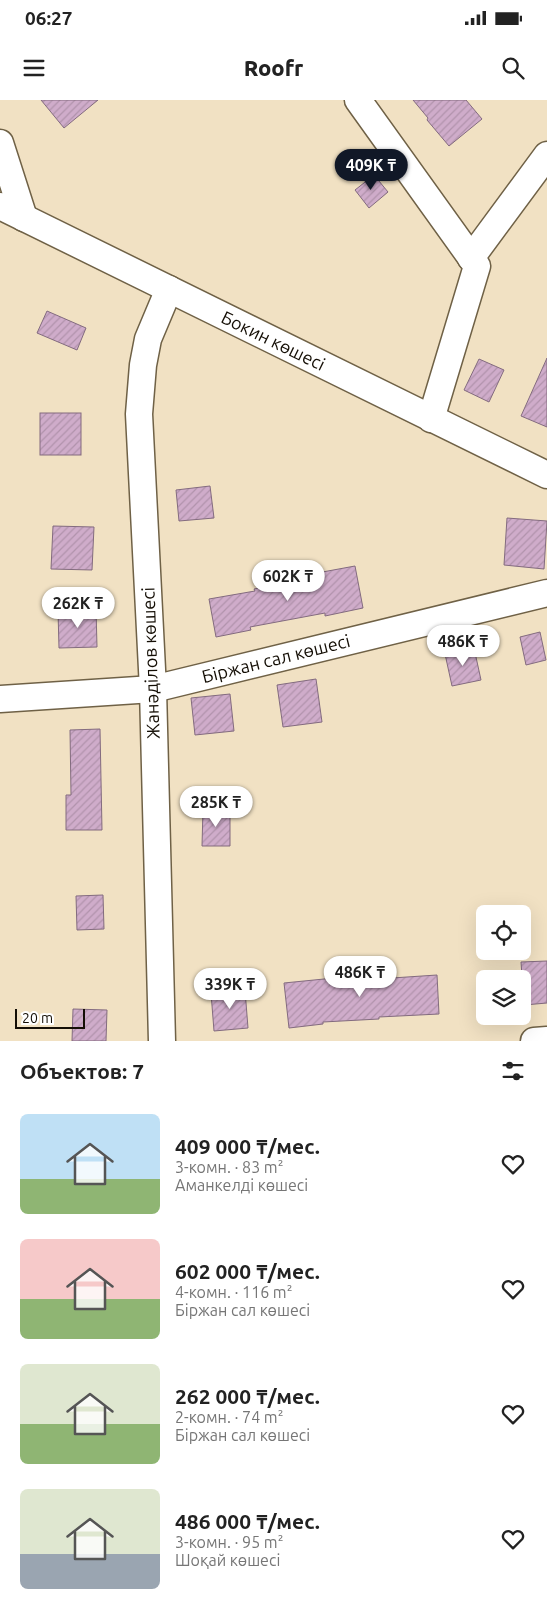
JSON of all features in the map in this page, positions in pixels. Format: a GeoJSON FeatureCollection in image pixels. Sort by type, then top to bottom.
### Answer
{"type":"FeatureCollection","features":[{"type":"Feature","properties":{"kind":"street"},"geometry":{"type":"LineString","coordinates":[[358,100],[476,266],[431,418]]}},
{"type":"Feature","properties":{"kind":"street"},"geometry":{"type":"LineString","coordinates":[[0,143],[24,218]]}},
{"type":"Feature","properties":{"kind":"street"},"geometry":{"type":"LineString","coordinates":[[471,258],[547,154]]}},
{"type":"Feature","properties":{"kind":"street","name":"Бокин көшесі"},"geometry":{"type":"LineString","coordinates":[[0,206],[547,476]]}},
{"type":"Feature","properties":{"kind":"street","name":"Жанәділов көшесі"},"geometry":{"type":"LineString","coordinates":[[162,1041],[153,689],[139,414],[143,365],[148,338],[169,290]]}},
{"type":"Feature","properties":{"kind":"street","name":"Біржан сал көшесі"},"geometry":{"type":"LineString","coordinates":[[0,699],[153,689],[547,593]]}},
{"type":"Feature","properties":{"kind":"street"},"geometry":{"type":"LineString","coordinates":[[534,1041],[547,1040]]}},
{"type":"Feature","properties":{"kind":"building"},"geometry":{"type":"Polygon","coordinates":[[[41,100],[98,100],[64,128],[41,100]]]}},
{"type":"Feature","properties":{"kind":"building"},"geometry":{"type":"Polygon","coordinates":[[[413,100],[466,100],[482,119],[449,146],[413,100]]]}},
{"type":"Feature","properties":{"kind":"building"},"geometry":{"type":"Polygon","coordinates":[[[374,175],[388,192],[369,208],[355,190],[374,175]]]}},
{"type":"Feature","properties":{"kind":"building"},"geometry":{"type":"Polygon","coordinates":[[[47,311],[86,328],[77,350],[37,333],[47,311]]]}},
{"type":"Feature","properties":{"kind":"building"},"geometry":{"type":"Polygon","coordinates":[[[547,358],[547,427],[521,416],[547,358]]]}},
{"type":"Feature","properties":{"kind":"building"},"geometry":{"type":"Polygon","coordinates":[[[479,359],[504,370],[489,402],[464,390],[479,359]]]}},
{"type":"Feature","properties":{"kind":"building"},"geometry":{"type":"Polygon","coordinates":[[[40,413],[81,413],[81,455],[40,455],[40,413]]]}},
{"type":"Feature","properties":{"kind":"building"},"geometry":{"type":"Polygon","coordinates":[[[210,486],[214,518],[179,521],[176,490],[210,486]]]}},
{"type":"Feature","properties":{"kind":"building"},"geometry":{"type":"Polygon","coordinates":[[[507,518],[547,521],[544,569],[504,565],[507,518]]]}},
{"type":"Feature","properties":{"kind":"building"},"geometry":{"type":"Polygon","coordinates":[[[53,526],[94,527],[92,570],[51,569],[53,526]]]}},
{"type":"Feature","properties":{"kind":"building"},"geometry":{"type":"Polygon","coordinates":[[[355,566],[363,608],[325,616],[325,613],[250,627],[251,630],[216,637],[209,599],[318,577],[317,573],[355,566]]]}},
{"type":"Feature","properties":{"kind":"building"},"geometry":{"type":"Polygon","coordinates":[[[96,609],[97,647],[59,648],[58,611],[96,609]]]}},
{"type":"Feature","properties":{"kind":"building"},"geometry":{"type":"Polygon","coordinates":[[[540,632],[546,660],[526,665],[520,637],[540,632]]]}},
{"type":"Feature","properties":{"kind":"building"},"geometry":{"type":"Polygon","coordinates":[[[474,648],[481,680],[452,686],[445,654],[474,648]]]}},
{"type":"Feature","properties":{"kind":"building"},"geometry":{"type":"Polygon","coordinates":[[[316,679],[322,722],[283,727],[277,685],[316,679]]]}},
{"type":"Feature","properties":{"kind":"building"},"geometry":{"type":"Polygon","coordinates":[[[230,694],[234,731],[195,735],[191,698],[230,694]]]}},
{"type":"Feature","properties":{"kind":"building"},"geometry":{"type":"Polygon","coordinates":[[[100,729],[102,830],[66,830],[66,795],[71,795],[70,730],[100,729]]]}},
{"type":"Feature","properties":{"kind":"building"},"geometry":{"type":"Polygon","coordinates":[[[203,809],[230,809],[230,846],[202,846],[203,809]]]}},
{"type":"Feature","properties":{"kind":"building"},"geometry":{"type":"Polygon","coordinates":[[[103,895],[104,929],[77,930],[76,896],[103,895]]]}},
{"type":"Feature","properties":{"kind":"building"},"geometry":{"type":"Polygon","coordinates":[[[547,961],[547,1003],[531,1004],[531,970],[522,970],[521,962],[547,961]]]}},
{"type":"Feature","properties":{"kind":"building"},"geometry":{"type":"Polygon","coordinates":[[[377,969],[377,979],[437,975],[439,1014],[323,1022],[323,1024],[289,1028],[284,983],[344,977],[344,971],[377,969]]]}},
{"type":"Feature","properties":{"kind":"building"},"geometry":{"type":"Polygon","coordinates":[[[245,990],[248,1028],[214,1031],[211,993],[245,990]]]}},
{"type":"Feature","properties":{"kind":"building"},"geometry":{"type":"Polygon","coordinates":[[[73,1009],[107,1010],[106,1041],[72,1041],[73,1009]]]}}]}
